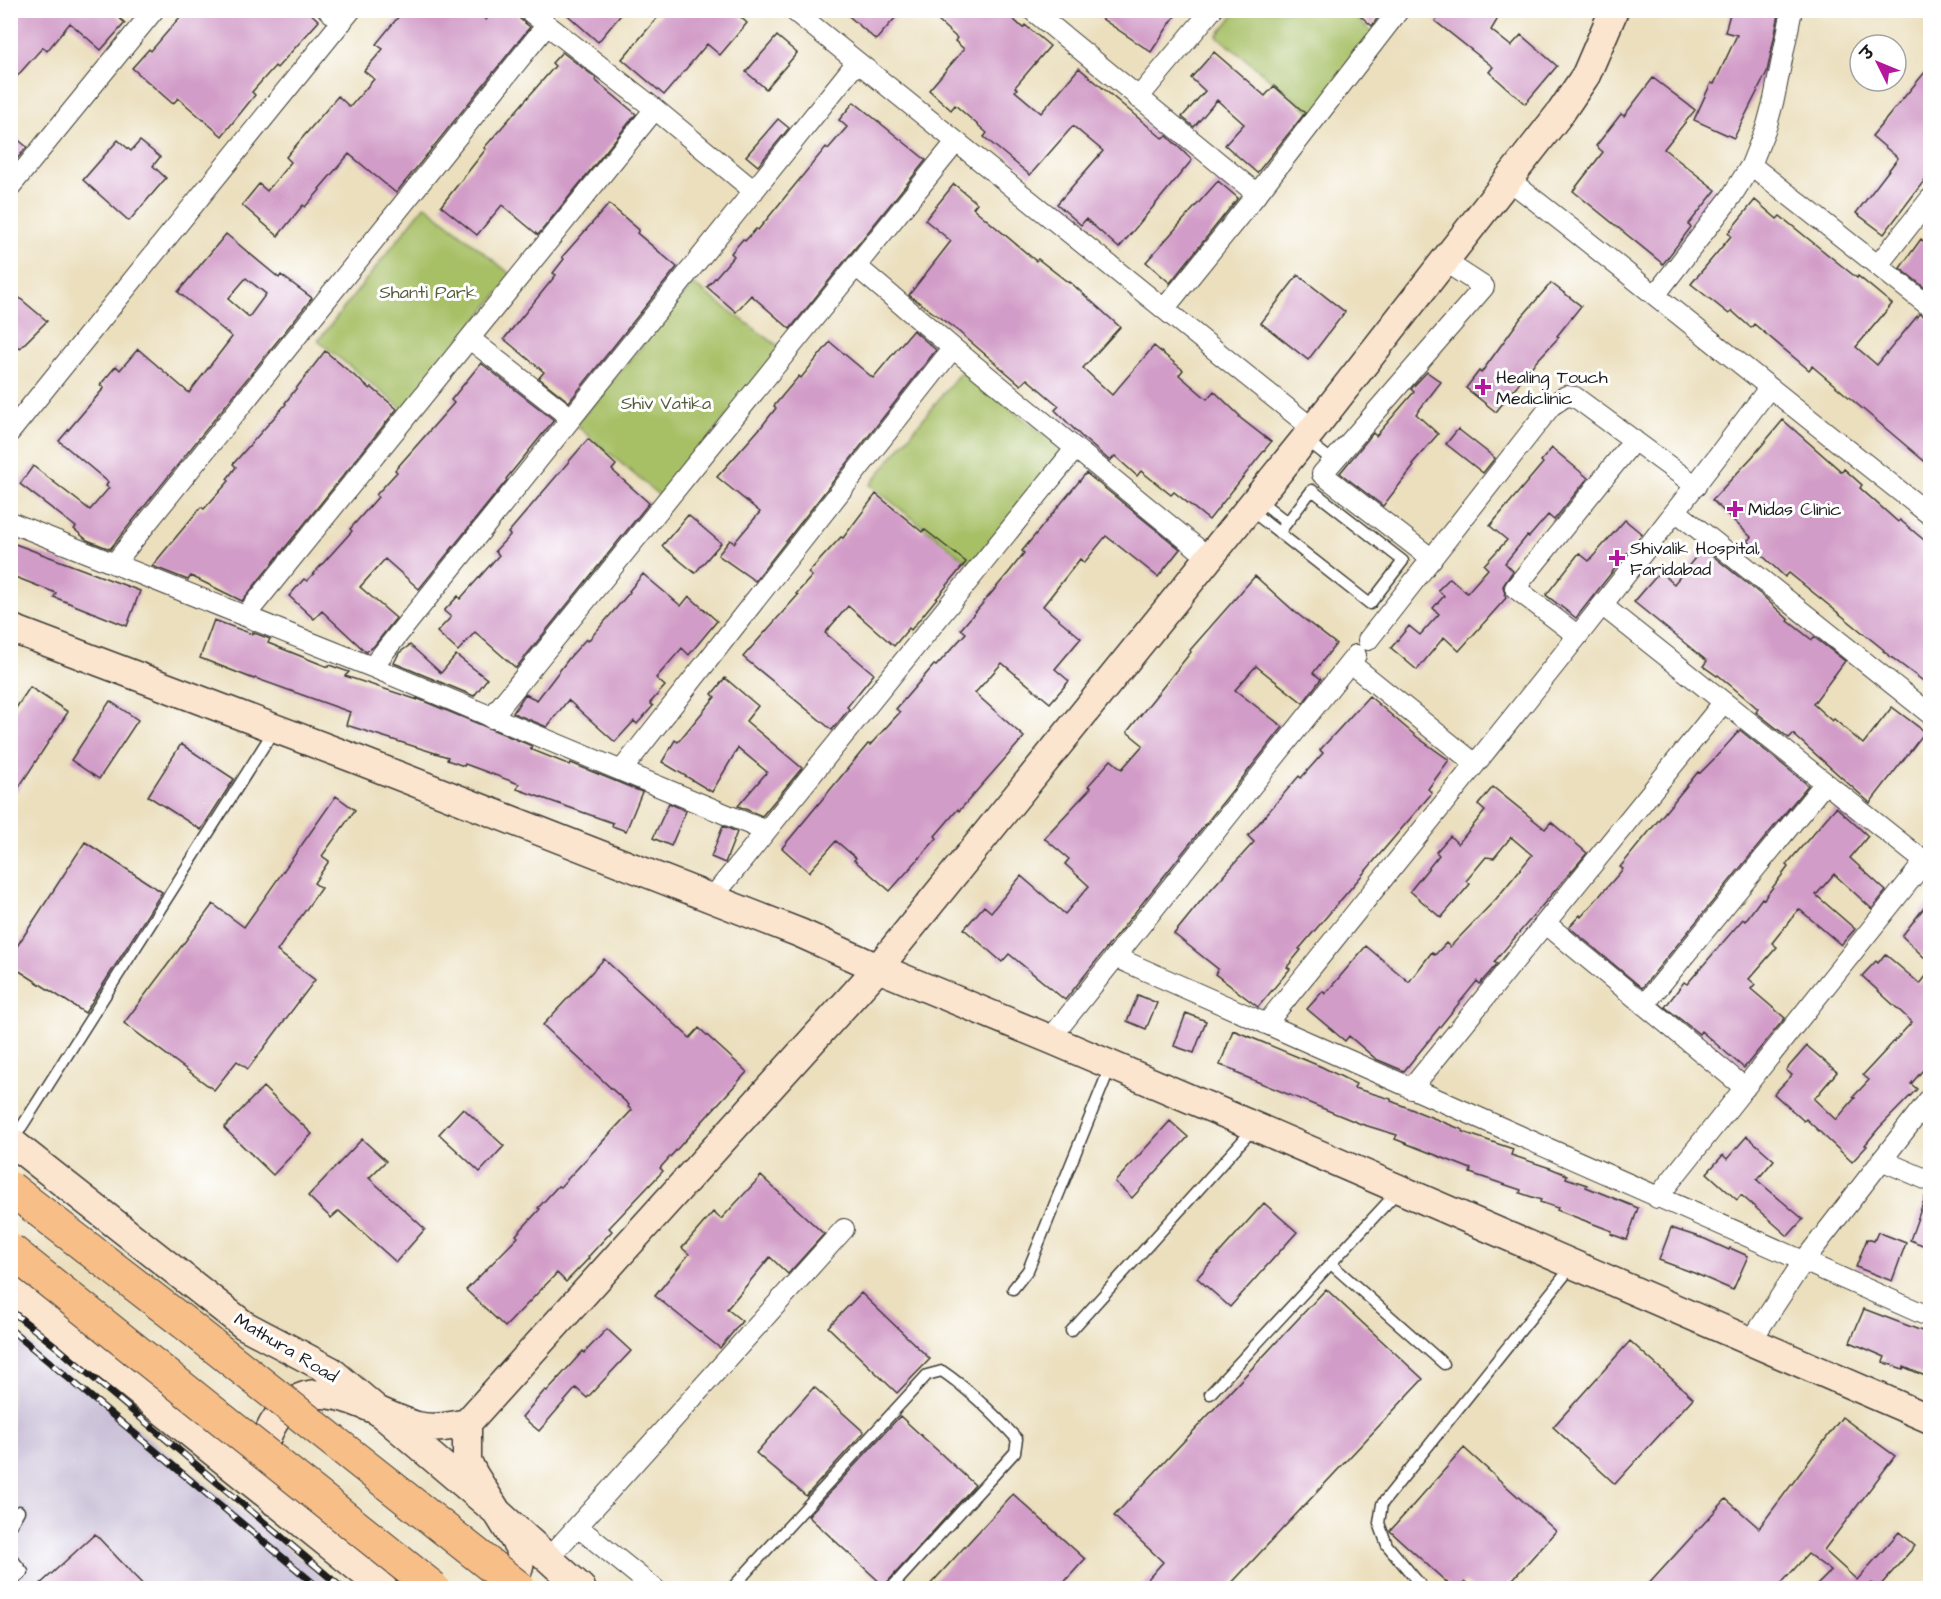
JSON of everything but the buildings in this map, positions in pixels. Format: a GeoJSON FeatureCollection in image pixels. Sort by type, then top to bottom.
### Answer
{"type":"FeatureCollection","features":[{"type":"Feature","properties":{"kind":"highway","name":"Mathura Road"},"geometry":{"type":"LineString","coordinates":[[10,1188],[519,1588]]}},
{"type":"Feature","properties":{"kind":"highway"},"geometry":{"type":"LineString","coordinates":[[10,1250],[433,1588]]}},
{"type":"Feature","properties":{"kind":"street"},"geometry":{"type":"LineString","coordinates":[[10,187],[154,10]]}},
{"type":"Feature","properties":{"kind":"street"},"geometry":{"type":"LineString","coordinates":[[528,10],[754,191]]}},
{"type":"Feature","properties":{"kind":"street"},"geometry":{"type":"LineString","coordinates":[[793,10],[1164,309],[1309,434]]}},
{"type":"Feature","properties":{"kind":"street"},"geometry":{"type":"LineString","coordinates":[[1032,10],[1257,194]]}},
{"type":"Feature","properties":{"kind":"street"},"geometry":{"type":"LineString","coordinates":[[1138,98],[1212,10]]}},
{"type":"Feature","properties":{"kind":"street"},"geometry":{"type":"LineString","coordinates":[[1164,309],[1257,194],[1399,10]]}},
{"type":"Feature","properties":{"kind":"street"},"geometry":{"type":"LineString","coordinates":[[275,1502],[262,1466],[265,1439],[278,1415],[305,1396],[336,1395],[419,1427],[438,1428],[467,1423],[878,968],[1309,434],[1561,112],[1586,75],[1614,10]]}},
{"type":"Feature","properties":{"kind":"street"},"geometry":{"type":"LineString","coordinates":[[1656,294],[1731,197],[1751,165],[1767,125],[1774,99],[1792,10]]}},
{"type":"Feature","properties":{"kind":"street"},"geometry":{"type":"LineString","coordinates":[[10,432],[340,14]]}},
{"type":"Feature","properties":{"kind":"street"},"geometry":{"type":"LineString","coordinates":[[114,564],[546,26]]}},
{"type":"Feature","properties":{"kind":"street"},"geometry":{"type":"LineString","coordinates":[[372,667],[857,62]]}},
{"type":"Feature","properties":{"kind":"street"},"geometry":{"type":"LineString","coordinates":[[245,616],[655,110]]}},
{"type":"Feature","properties":{"kind":"street"},"geometry":{"type":"LineString","coordinates":[[492,718],[956,142]]}},
{"type":"Feature","properties":{"kind":"street"},"geometry":{"type":"LineString","coordinates":[[1751,165],[1930,307]]}},
{"type":"Feature","properties":{"kind":"street"},"geometry":{"type":"LineString","coordinates":[[1508,179],[1656,294],[1769,388],[1930,515]]}},
{"type":"Feature","properties":{"kind":"street"},"geometry":{"type":"LineString","coordinates":[[1878,264],[1930,199]]}},
{"type":"Feature","properties":{"kind":"street"},"geometry":{"type":"LineString","coordinates":[[1432,559],[1322,474],[1484,287],[1444,261]]}},
{"type":"Feature","properties":{"kind":"street"},"geometry":{"type":"LineString","coordinates":[[856,266],[1208,557]]}},
{"type":"Feature","properties":{"kind":"street"},"geometry":{"type":"LineString","coordinates":[[470,339],[571,418]]}},
{"type":"Feature","properties":{"kind":"street"},"geometry":{"type":"LineString","coordinates":[[621,771],[953,348]]}},
{"type":"Feature","properties":{"kind":"street"},"geometry":{"type":"LineString","coordinates":[[1266,1024],[1474,763],[1603,606],[1677,512],[1769,388]]}},
{"type":"Feature","properties":{"kind":"street"},"geometry":{"type":"LineString","coordinates":[[1050,1039],[1558,400],[1566,396],[1575,396],[1696,486]]}},
{"type":"Feature","properties":{"kind":"street"},"geometry":{"type":"LineString","coordinates":[[1578,636],[1515,588],[1634,440]]}},
{"type":"Feature","properties":{"kind":"street"},"geometry":{"type":"LineString","coordinates":[[712,898],[1076,449]]}},
{"type":"Feature","properties":{"kind":"street"},"geometry":{"type":"LineString","coordinates":[[1677,512],[1930,714]]}},
{"type":"Feature","properties":{"kind":"street"},"geometry":{"type":"LineString","coordinates":[[10,522],[372,667],[766,831]]}},
{"type":"Feature","properties":{"kind":"street"},"geometry":{"type":"LineString","coordinates":[[1603,606],[1825,783],[1928,858],[1657,1198]]}},
{"type":"Feature","properties":{"kind":"street"},"geometry":{"type":"LineString","coordinates":[[10,628],[800,933],[1256,1127],[1930,1419]]}},
{"type":"Feature","properties":{"kind":"street"},"geometry":{"type":"LineString","coordinates":[[1358,653],[1474,763]]}},
{"type":"Feature","properties":{"kind":"street"},"geometry":{"type":"LineString","coordinates":[[1411,1089],[1724,703]]}},
{"type":"Feature","properties":{"kind":"street"},"geometry":{"type":"LineString","coordinates":[[1644,1005],[1825,783]]}},
{"type":"Feature","properties":{"kind":"street"},"geometry":{"type":"LineString","coordinates":[[1545,923],[1745,1088]]}},
{"type":"Feature","properties":{"kind":"street"},"geometry":{"type":"LineString","coordinates":[[1115,957],[1930,1317]]}},
{"type":"Feature","properties":{"kind":"street"},"geometry":{"type":"LineString","coordinates":[[1751,1341],[1803,1262],[1930,1098]]}},
{"type":"Feature","properties":{"kind":"street","name":"Mathura Road"},"geometry":{"type":"LineString","coordinates":[[11,1141],[244,1325],[331,1371],[497,1512],[581,1588]]}},
{"type":"Feature","properties":{"kind":"street"},"geometry":{"type":"LineString","coordinates":[[1881,1160],[1930,1181]]}},
{"type":"Feature","properties":{"kind":"street"},"geometry":{"type":"LineString","coordinates":[[548,1559],[844,1229]]}},
{"type":"Feature","properties":{"kind":"street"},"geometry":{"type":"LineString","coordinates":[[10,1288],[383,1588]]}},
{"type":"Feature","properties":{"kind":"street"},"geometry":{"type":"LineString","coordinates":[[467,1423],[467,1461],[519,1547],[522,1560],[518,1574],[507,1588]]}},
{"type":"Feature","properties":{"kind":"street"},"geometry":{"type":"LineString","coordinates":[[578,1527],[654,1588]]}},
{"type":"Feature","properties":{"kind":"lane"},"geometry":{"type":"LineString","coordinates":[[1309,434],[1333,461]]}},
{"type":"Feature","properties":{"kind":"lane"},"geometry":{"type":"LineString","coordinates":[[1252,503],[1279,532],[1370,604],[1403,561],[1312,490],[1279,532]]}},
{"type":"Feature","properties":{"kind":"lane"},"geometry":{"type":"LineString","coordinates":[[1252,503],[1287,522]]}},
{"type":"Feature","properties":{"kind":"lane"},"geometry":{"type":"LineString","coordinates":[[11,1141],[275,729]]}},
{"type":"Feature","properties":{"kind":"lane"},"geometry":{"type":"LineString","coordinates":[[1013,1289],[1028,1270],[1111,1065]]}},
{"type":"Feature","properties":{"kind":"lane"},"geometry":{"type":"LineString","coordinates":[[1071,1331],[1256,1127]]}},
{"type":"Feature","properties":{"kind":"lane"},"geometry":{"type":"LineString","coordinates":[[1210,1394],[1400,1190]]}},
{"type":"Feature","properties":{"kind":"lane"},"geometry":{"type":"LineString","coordinates":[[1331,1264],[1444,1364]]}},
{"type":"Feature","properties":{"kind":"lane"},"geometry":{"type":"LineString","coordinates":[[1423,1588],[1387,1545],[1379,1523],[1382,1504],[1574,1264]]}},
{"type":"Feature","properties":{"kind":"lane"},"geometry":{"type":"LineString","coordinates":[[732,1588],[927,1375],[942,1371],[961,1384],[1017,1438],[1015,1452],[891,1588]]}},
{"type":"Feature","properties":{"kind":"lane"},"geometry":{"type":"LineString","coordinates":[[10,1527],[19,1511]]}},
{"type":"Feature","properties":{"kind":"lane"},"geometry":{"type":"LineString","coordinates":[[10,1556],[24,1572],[10,1583]]}},
{"type":"Feature","properties":{"kind":"shaded area"},"geometry":{"type":"Polygon","coordinates":[[[11,1328],[337,1588],[11,1588],[11,1328]]]}},
{"type":"Feature","properties":{"kind":"green space"},"geometry":{"type":"Polygon","coordinates":[[[1238,10],[1346,11],[1375,34],[1313,114],[1217,36],[1238,10]]]}},
{"type":"Feature","properties":{"kind":"green space","name":"Shanti Park"},"geometry":{"type":"Polygon","coordinates":[[[425,205],[513,276],[403,409],[318,341],[425,205]]]}},
{"type":"Feature","properties":{"kind":"green space","name":"Shiv Vatika"},"geometry":{"type":"Polygon","coordinates":[[[693,284],[781,348],[662,498],[576,425],[693,284]]]}},
{"type":"Feature","properties":{"kind":"green space"},"geometry":{"type":"Polygon","coordinates":[[[962,370],[1064,451],[973,566],[870,485],[962,370]]]}},
{"type":"Feature","properties":{"kind":"railway"},"geometry":{"type":"LineString","coordinates":[[10,1310],[342,1588]]}},
{"type":"Feature","properties":{"kind":"railway"},"geometry":{"type":"LineString","coordinates":[[10,1329],[319,1588]]}},
{"type":"Feature","properties":{"kind":"place","name":"Healing Touch Mediclinic"},"geometry":{"type":"Point","coordinates":[1483,387]}},
{"type":"Feature","properties":{"kind":"place","name":"Midas Clinic"},"geometry":{"type":"Point","coordinates":[1735,509]}},
{"type":"Feature","properties":{"kind":"place","name":"Shivalik Hospital, Faridabad"},"geometry":{"type":"Point","coordinates":[1617,558]}}]}
